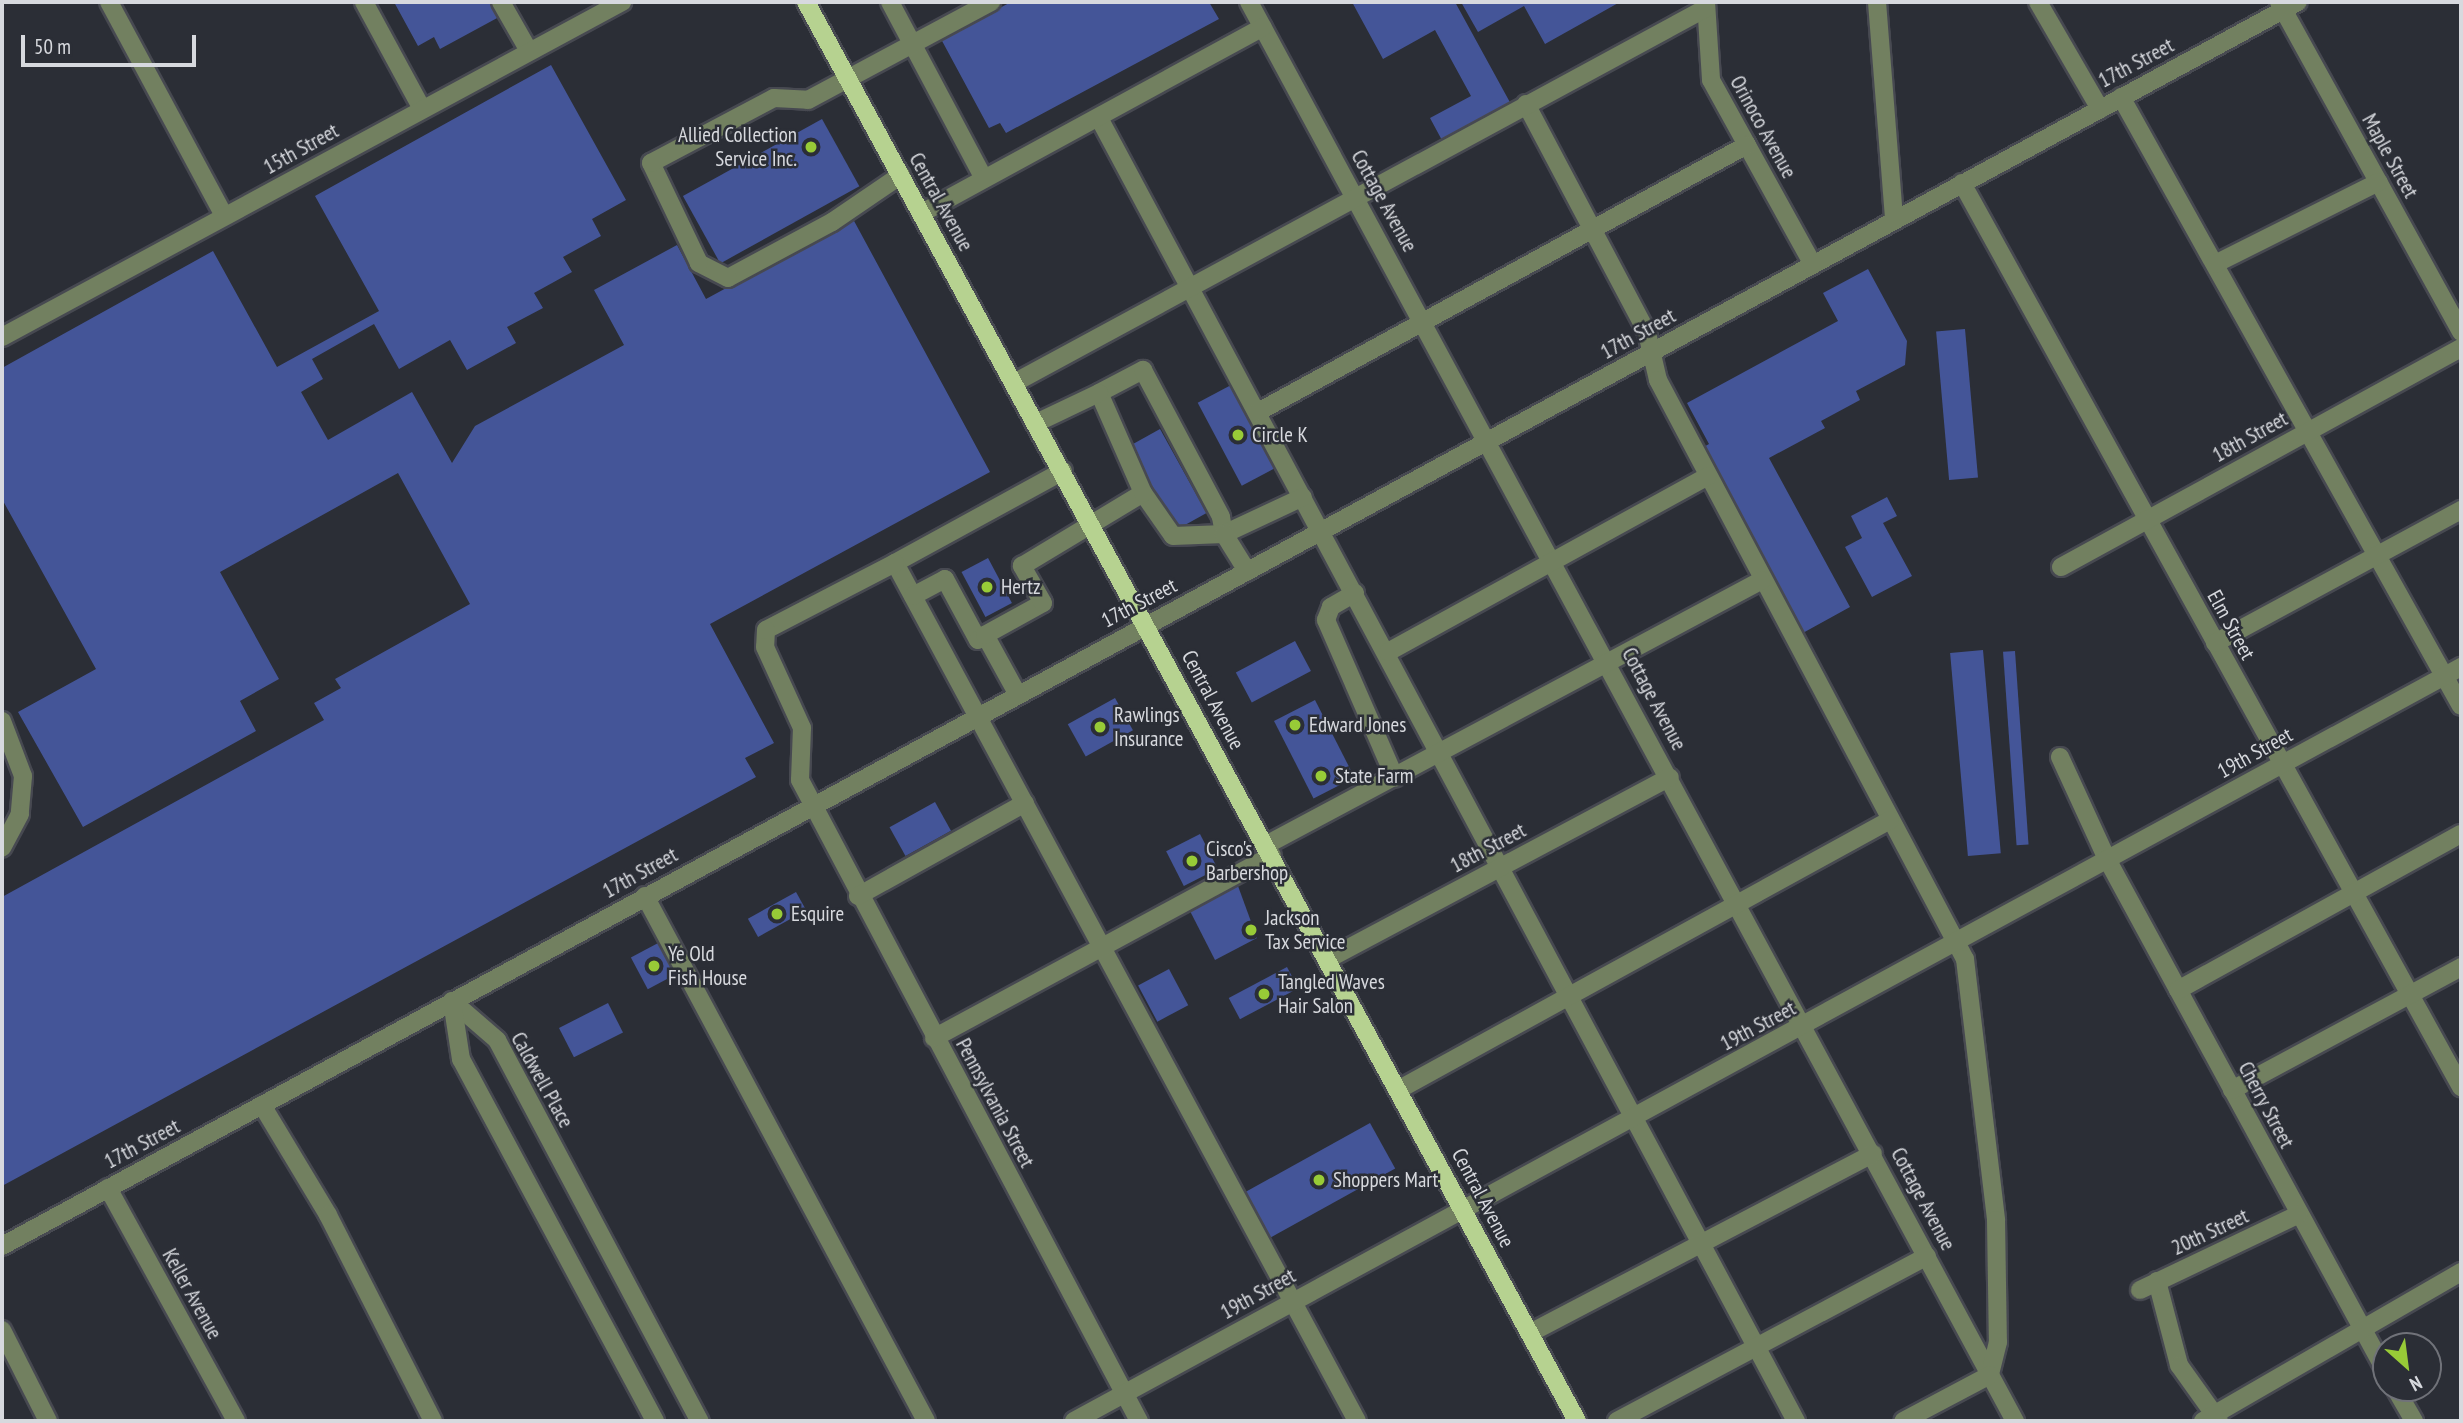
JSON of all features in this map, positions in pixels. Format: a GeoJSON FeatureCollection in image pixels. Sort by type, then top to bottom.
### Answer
{"type":"FeatureCollection","features":[{"type":"Feature","properties":{"kind":"main road","name":"Central Avenue"},"geometry":{"type":"LineString","coordinates":[[806,2],[1147,625],[1577,1421]]}},
{"type":"Feature","properties":{"kind":"street"},"geometry":{"type":"LineString","coordinates":[[109,2],[224,216]]}},
{"type":"Feature","properties":{"kind":"street"},"geometry":{"type":"LineString","coordinates":[[364,2],[422,109]]}},
{"type":"Feature","properties":{"kind":"street"},"geometry":{"type":"LineString","coordinates":[[501,2],[529,51]]}},
{"type":"Feature","properties":{"kind":"street","name":"15th Street"},"geometry":{"type":"LineString","coordinates":[[2,337],[622,2]]}},
{"type":"Feature","properties":{"kind":"street"},"geometry":{"type":"LineString","coordinates":[[890,2],[984,179]]}},
{"type":"Feature","properties":{"kind":"street"},"geometry":{"type":"LineString","coordinates":[[901,175],[832,222],[728,278],[699,263],[666,205],[651,163],[774,98],[808,100],[991,2]]}},
{"type":"Feature","properties":{"kind":"street","name":"Cottage Avenue"},"geometry":{"type":"LineString","coordinates":[[1249,2],[1490,441],[2015,1421]]}},
{"type":"Feature","properties":{"kind":"street"},"geometry":{"type":"LineString","coordinates":[[1877,2],[1894,220]]}},
{"type":"Feature","properties":{"kind":"street"},"geometry":{"type":"LineString","coordinates":[[2038,2],[2101,109]]}},
{"type":"Feature","properties":{"kind":"street","name":"17th Street"},"geometry":{"type":"LineString","coordinates":[[2,1246],[2101,109],[2287,4]]}},
{"type":"Feature","properties":{"kind":"street","name":"Maple Street"},"geometry":{"type":"LineString","coordinates":[[2287,4],[2379,182],[2461,332]]}},
{"type":"Feature","properties":{"kind":"street"},"geometry":{"type":"LineString","coordinates":[[1014,383],[1706,5]]}},
{"type":"Feature","properties":{"kind":"street","name":"Orinoco Avenue"},"geometry":{"type":"LineString","coordinates":[[1706,5],[1711,80],[1813,265]]}},
{"type":"Feature","properties":{"kind":"street"},"geometry":{"type":"LineString","coordinates":[[922,213],[1263,27]]}},
{"type":"Feature","properties":{"kind":"street"},"geometry":{"type":"LineString","coordinates":[[2121,97],[2461,706]]}},
{"type":"Feature","properties":{"kind":"street"},"geometry":{"type":"LineString","coordinates":[[1527,104],[1589,229],[1647,333],[1658,380],[1965,959],[1996,1220],[1998,1342],[1990,1375],[1903,1421]]}},
{"type":"Feature","properties":{"kind":"street"},"geometry":{"type":"LineString","coordinates":[[1099,118],[1181,264],[1187,289],[1258,412],[1501,867],[1571,992],[1633,1117],[1706,1246],[1796,1421]]}},
{"type":"Feature","properties":{"kind":"street"},"geometry":{"type":"LineString","coordinates":[[1258,412],[1747,145]]}},
{"type":"Feature","properties":{"kind":"street"},"geometry":{"type":"LineString","coordinates":[[2214,264],[2379,182]]}},
{"type":"Feature","properties":{"kind":"street","name":"Elm Street"},"geometry":{"type":"LineString","coordinates":[[1962,183],[2461,1087]]}},
{"type":"Feature","properties":{"kind":"street","name":"18th Street"},"geometry":{"type":"LineString","coordinates":[[2061,566],[2461,348]]}},
{"type":"Feature","properties":{"kind":"street"},"geometry":{"type":"LineString","coordinates":[[1036,423],[1143,370],[1224,534],[1247,571]]}},
{"type":"Feature","properties":{"kind":"street"},"geometry":{"type":"LineString","coordinates":[[1099,393],[1143,493],[1173,536],[1224,534],[1303,497]]}},
{"type":"Feature","properties":{"kind":"street"},"geometry":{"type":"LineString","coordinates":[[1063,471],[895,563],[1357,1421]]}},
{"type":"Feature","properties":{"kind":"street"},"geometry":{"type":"LineString","coordinates":[[1388,652],[1708,476]]}},
{"type":"Feature","properties":{"kind":"street"},"geometry":{"type":"LineString","coordinates":[[913,596],[945,579],[978,640],[1043,603],[1022,566],[1093,527],[1143,493]]}},
{"type":"Feature","properties":{"kind":"street"},"geometry":{"type":"LineString","coordinates":[[2215,643],[2461,510]]}},
{"type":"Feature","properties":{"kind":"street","name":"Pennsylvania Street"},"geometry":{"type":"LineString","coordinates":[[895,563],[766,630],[765,648],[802,728],[800,780],[810,806],[1139,1421]]}},
{"type":"Feature","properties":{"kind":"street"},"geometry":{"type":"LineString","coordinates":[[934,1038],[1395,778],[1762,580]]}},
{"type":"Feature","properties":{"kind":"street"},"geometry":{"type":"LineString","coordinates":[[1354,593],[1331,607],[1326,621],[1395,778]]}},
{"type":"Feature","properties":{"kind":"street"},"geometry":{"type":"LineString","coordinates":[[985,635],[1018,695]]}},
{"type":"Feature","properties":{"kind":"street","name":"19th Street"},"geometry":{"type":"LineString","coordinates":[[1074,1421],[1462,1207],[1805,1027],[2461,667]]}},
{"type":"Feature","properties":{"kind":"street"},"geometry":{"type":"LineString","coordinates":[[2,721],[23,776],[20,814],[2,848]]}},
{"type":"Feature","properties":{"kind":"street","name":"Cherry Street"},"geometry":{"type":"LineString","coordinates":[[2060,757],[2107,859],[2372,1347]]}},
{"type":"Feature","properties":{"kind":"street","name":"18th Street"},"geometry":{"type":"LineString","coordinates":[[1328,959],[1670,777]]}},
{"type":"Feature","properties":{"kind":"street"},"geometry":{"type":"LineString","coordinates":[[858,896],[1025,803]]}},
{"type":"Feature","properties":{"kind":"street"},"geometry":{"type":"LineString","coordinates":[[1398,1090],[1737,899],[1890,820]]}},
{"type":"Feature","properties":{"kind":"street"},"geometry":{"type":"LineString","coordinates":[[2178,990],[2461,834]]}},
{"type":"Feature","properties":{"kind":"street"},"geometry":{"type":"LineString","coordinates":[[645,896],[926,1421]]}},
{"type":"Feature","properties":{"kind":"street"},"geometry":{"type":"LineString","coordinates":[[2232,1090],[2461,967]]}},
{"type":"Feature","properties":{"kind":"street"},"geometry":{"type":"LineString","coordinates":[[452,1001],[461,1059],[655,1421]]}},
{"type":"Feature","properties":{"kind":"street","name":"Caldwell Place"},"geometry":{"type":"LineString","coordinates":[[452,1001],[496,1040],[700,1421]]}},
{"type":"Feature","properties":{"kind":"street"},"geometry":{"type":"LineString","coordinates":[[262,1105],[433,1421]]}},
{"type":"Feature","properties":{"kind":"street"},"geometry":{"type":"LineString","coordinates":[[1530,1333],[1706,1246],[1873,1154]]}},
{"type":"Feature","properties":{"kind":"street","name":"Keller Avenue"},"geometry":{"type":"LineString","coordinates":[[108,1188],[236,1421]]}},
{"type":"Feature","properties":{"kind":"street","name":"20th Street"},"geometry":{"type":"LineString","coordinates":[[2140,1290],[2299,1214]]}},
{"type":"Feature","properties":{"kind":"street"},"geometry":{"type":"LineString","coordinates":[[1617,1421],[1927,1256]]}},
{"type":"Feature","properties":{"kind":"street"},"geometry":{"type":"LineString","coordinates":[[2157,1281],[2179,1365],[2212,1419],[2461,1272]]}},
{"type":"Feature","properties":{"kind":"street"},"geometry":{"type":"LineString","coordinates":[[2,1331],[48,1421]]}},
{"type":"Feature","properties":{"kind":"street"},"geometry":{"type":"LineString","coordinates":[[2403,1402],[2414,1421]]}},
{"type":"Feature","properties":{"kind":"building"},"geometry":{"type":"Polygon","coordinates":[[[394,2],[491,2],[499,17],[440,49],[434,37],[418,46],[394,2]]]}},
{"type":"Feature","properties":{"kind":"building"},"geometry":{"type":"Polygon","coordinates":[[[1011,2],[1209,2],[1219,19],[1006,133],[1000,123],[989,128],[941,39],[1011,2]]]}},
{"type":"Feature","properties":{"kind":"building"},"geometry":{"type":"Polygon","coordinates":[[[1352,2],[1455,2],[1512,106],[1444,144],[1430,118],[1471,96],[1435,30],[1383,59],[1352,2]]]}},
{"type":"Feature","properties":{"kind":"building"},"geometry":{"type":"Polygon","coordinates":[[[1461,2],[1620,2],[1545,44],[1524,6],[1478,32],[1461,2]]]}},
{"type":"Feature","properties":{"kind":"building"},"geometry":{"type":"Polygon","coordinates":[[[551,65],[626,200],[592,219],[601,236],[563,257],[572,272],[534,293],[543,308],[507,327],[516,343],[467,370],[450,340],[399,369],[374,324],[312,359],[323,379],[301,392],[328,440],[412,392],[452,463],[475,426],[624,345],[594,290],[677,245],[706,299],[853,219],[990,472],[710,624],[774,743],[745,758],[756,777],[2,1186],[2,897],[324,720],[314,703],[341,688],[335,679],[470,604],[398,473],[220,572],[279,679],[240,701],[256,731],[83,827],[18,712],[96,669],[2,499],[2,368],[213,251],[277,367],[379,311],[315,196],[551,65]]]}},
{"type":"Feature","properties":{"kind":"building"},"geometry":{"type":"Polygon","coordinates":[[[822,119],[859,186],[720,263],[683,196],[822,119]]]}},
{"type":"Feature","properties":{"kind":"building"},"geometry":{"type":"Polygon","coordinates":[[[1868,269],[1907,341],[1905,365],[1856,391],[1860,400],[1821,421],[1825,428],[1769,458],[1850,607],[1801,634],[1700,449],[1709,444],[1687,403],[1838,321],[1823,293],[1868,269]]]}},
{"type":"Feature","properties":{"kind":"building"},"geometry":{"type":"Polygon","coordinates":[[[1965,329],[1978,477],[1949,480],[1936,332],[1965,329]]]}},
{"type":"Feature","properties":{"kind":"building","name":"Circle K"},"geometry":{"type":"Polygon","coordinates":[[[1233,384],[1277,467],[1242,486],[1198,403],[1233,384]]]}},
{"type":"Feature","properties":{"kind":"building"},"geometry":{"type":"Polygon","coordinates":[[[1160,429],[1207,513],[1174,531],[1128,447],[1160,429]]]}},
{"type":"Feature","properties":{"kind":"building"},"geometry":{"type":"Polygon","coordinates":[[[1887,497],[1897,516],[1883,523],[1912,576],[1872,597],[1845,547],[1862,538],[1851,516],[1887,497]]]}},
{"type":"Feature","properties":{"kind":"building","name":"Hertz"},"geometry":{"type":"Polygon","coordinates":[[[988,558],[1012,603],[985,617],[962,572],[988,558]]]}},
{"type":"Feature","properties":{"kind":"building"},"geometry":{"type":"Polygon","coordinates":[[[1295,641],[1311,671],[1252,702],[1236,672],[1295,641]]]}},
{"type":"Feature","properties":{"kind":"building"},"geometry":{"type":"Polygon","coordinates":[[[1983,650],[2001,853],[1968,856],[1950,653],[1983,650]]]}},
{"type":"Feature","properties":{"kind":"building"},"geometry":{"type":"Polygon","coordinates":[[[2015,651],[2029,845],[2017,845],[2003,652],[2015,651]]]}},
{"type":"Feature","properties":{"kind":"building","name":"Rawlings Insurance"},"geometry":{"type":"Polygon","coordinates":[[[1115,698],[1133,730],[1086,757],[1068,724],[1115,698]]]}},
{"type":"Feature","properties":{"kind":"building"},"geometry":{"type":"Polygon","coordinates":[[[1315,700],[1354,778],[1314,798],[1274,721],[1315,700]]]}},
{"type":"Feature","properties":{"kind":"building"},"geometry":{"type":"Polygon","coordinates":[[[935,802],[951,831],[906,856],[890,827],[935,802]]]}},
{"type":"Feature","properties":{"kind":"building","name":"Cisco's Barbershop"},"geometry":{"type":"Polygon","coordinates":[[[1200,834],[1218,869],[1184,886],[1166,851],[1200,834]]]}},
{"type":"Feature","properties":{"kind":"building"},"geometry":{"type":"Polygon","coordinates":[[[1238,886],[1257,938],[1215,960],[1190,911],[1238,886]]]}},
{"type":"Feature","properties":{"kind":"building","name":"Esquire"},"geometry":{"type":"Polygon","coordinates":[[[796,892],[806,910],[758,937],[748,919],[796,892]]]}},
{"type":"Feature","properties":{"kind":"building","name":"Ye Old Fish House"},"geometry":{"type":"Polygon","coordinates":[[[660,942],[677,974],[648,989],[631,957],[660,942]]]}},
{"type":"Feature","properties":{"kind":"building","name":"Tangled Waves Hair Salon"},"geometry":{"type":"Polygon","coordinates":[[[1287,967],[1298,988],[1240,1019],[1229,998],[1287,967]]]}},
{"type":"Feature","properties":{"kind":"building"},"geometry":{"type":"Polygon","coordinates":[[[1169,969],[1188,1005],[1157,1022],[1138,985],[1169,969]]]}},
{"type":"Feature","properties":{"kind":"building"},"geometry":{"type":"Polygon","coordinates":[[[608,1003],[623,1032],[574,1057],[559,1028],[608,1003]]]}},
{"type":"Feature","properties":{"kind":"building","name":"Shoppers Mart"},"geometry":{"type":"Polygon","coordinates":[[[1370,1123],[1395,1168],[1270,1238],[1245,1192],[1370,1123]]]}},
{"type":"Feature","properties":{"kind":"place","name":"Allied Collection Service Inc."},"geometry":{"type":"Point","coordinates":[811,147]}},
{"type":"Feature","properties":{"kind":"place","name":"Circle K"},"geometry":{"type":"Point","coordinates":[1238,435]}},
{"type":"Feature","properties":{"kind":"place","name":"Hertz"},"geometry":{"type":"Point","coordinates":[987,587]}},
{"type":"Feature","properties":{"kind":"place","name":"Edward Jones"},"geometry":{"type":"Point","coordinates":[1295,725]}},
{"type":"Feature","properties":{"kind":"place","name":"Rawlings Insurance"},"geometry":{"type":"Point","coordinates":[1100,727]}},
{"type":"Feature","properties":{"kind":"place","name":"State Farm"},"geometry":{"type":"Point","coordinates":[1321,776]}},
{"type":"Feature","properties":{"kind":"place","name":"Cisco's Barbershop"},"geometry":{"type":"Point","coordinates":[1192,861]}},
{"type":"Feature","properties":{"kind":"place","name":"Esquire"},"geometry":{"type":"Point","coordinates":[777,914]}},
{"type":"Feature","properties":{"kind":"place","name":"Jackson Tax Service"},"geometry":{"type":"Point","coordinates":[1251,930]}},
{"type":"Feature","properties":{"kind":"place","name":"Ye Old Fish House"},"geometry":{"type":"Point","coordinates":[654,966]}},
{"type":"Feature","properties":{"kind":"place","name":"Tangled Waves Hair Salon"},"geometry":{"type":"Point","coordinates":[1264,994]}},
{"type":"Feature","properties":{"kind":"place","name":"Shoppers Mart"},"geometry":{"type":"Point","coordinates":[1319,1180]}}]}
